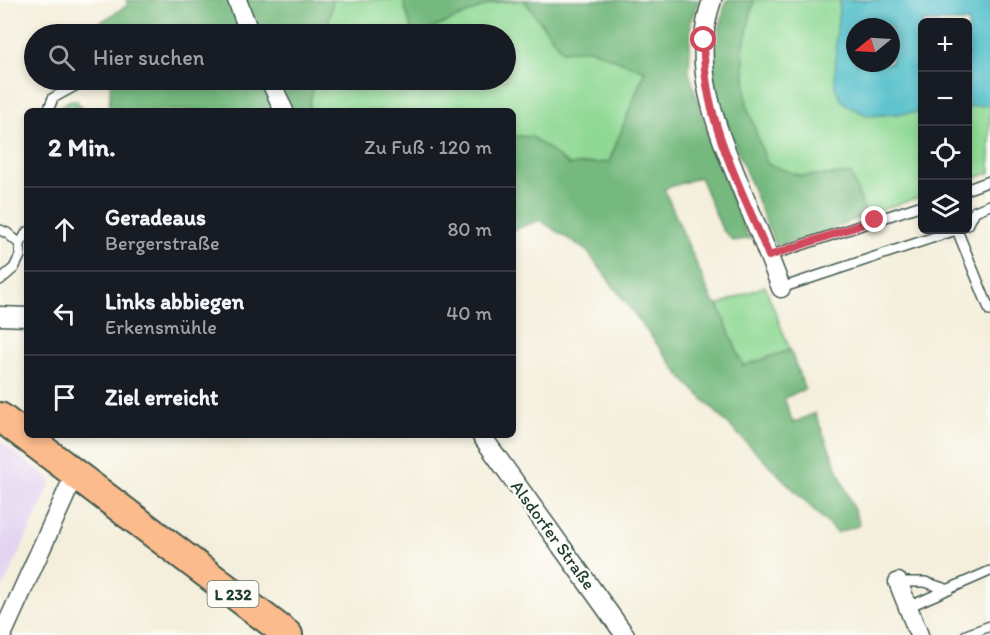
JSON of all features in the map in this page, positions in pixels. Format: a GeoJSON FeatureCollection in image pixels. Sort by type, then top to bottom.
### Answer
{"type":"FeatureCollection","features":[{"type":"Feature","properties":{"kind":"main road","name":"L 232"},"geometry":{"type":"LineString","coordinates":[[0,417],[24,435]]}},
{"type":"Feature","properties":{"kind":"main road","name":"L 232"},"geometry":{"type":"LineString","coordinates":[[28,438],[288,635]]}},
{"type":"Feature","properties":{"kind":"street"},"geometry":{"type":"LineString","coordinates":[[237,0],[246,24]]}},
{"type":"Feature","properties":{"kind":"street"},"geometry":{"type":"LineString","coordinates":[[712,0],[706,18],[704,40],[705,83],[712,114],[781,288]]}},
{"type":"Feature","properties":{"kind":"street"},"geometry":{"type":"LineString","coordinates":[[275,90],[283,108]]}},
{"type":"Feature","properties":{"kind":"street"},"geometry":{"type":"LineString","coordinates":[[0,316],[24,317]]}},
{"type":"Feature","properties":{"kind":"street","name":"Alsdorfer Straße"},"geometry":{"type":"LineString","coordinates":[[483,438],[625,635]]}},
{"type":"Feature","properties":{"kind":"street"},"geometry":{"type":"LineString","coordinates":[[2,635],[75,474]]}},
{"type":"Feature","properties":{"kind":"street"},"geometry":{"type":"LineString","coordinates":[[898,582],[919,635]]}},
{"type":"Feature","properties":{"kind":"lane"},"geometry":{"type":"LineString","coordinates":[[49,108],[53,98],[68,90]]}},
{"type":"Feature","properties":{"kind":"lane"},"geometry":{"type":"LineString","coordinates":[[972,188],[990,181]]}},
{"type":"Feature","properties":{"kind":"lane"},"geometry":{"type":"LineString","coordinates":[[972,217],[975,211],[990,205]]}},
{"type":"Feature","properties":{"kind":"lane"},"geometry":{"type":"LineString","coordinates":[[769,256],[918,206]]}},
{"type":"Feature","properties":{"kind":"lane"},"geometry":{"type":"LineString","coordinates":[[0,230],[20,244]]}},
{"type":"Feature","properties":{"kind":"lane"},"geometry":{"type":"LineString","coordinates":[[781,288],[944,234]]}},
{"type":"Feature","properties":{"kind":"lane"},"geometry":{"type":"LineString","coordinates":[[958,234],[990,311]]}},
{"type":"Feature","properties":{"kind":"lane"},"geometry":{"type":"LineString","coordinates":[[0,280],[15,268],[20,256],[20,244],[24,237]]}},
{"type":"Feature","properties":{"kind":"lane"},"geometry":{"type":"LineString","coordinates":[[908,607],[990,571]]}},
{"type":"Feature","properties":{"kind":"lane"},"geometry":{"type":"LineString","coordinates":[[898,582],[925,582],[949,590]]}},
{"type":"Feature","properties":{"kind":"lane"},"geometry":{"type":"LineString","coordinates":[[966,635],[990,626]]}},
{"type":"Feature","properties":{"kind":"shaded area"},"geometry":{"type":"Polygon","coordinates":[[[0,441],[52,481],[0,594],[0,441]]]}},
{"type":"Feature","properties":{"kind":"green space"},"geometry":{"type":"Polygon","coordinates":[[[126,0],[333,0],[328,24],[98,24],[128,5],[126,0]]]}},
{"type":"Feature","properties":{"kind":"green space"},"geometry":{"type":"Polygon","coordinates":[[[333,0],[403,0],[410,24],[328,24],[333,0]]]}},
{"type":"Feature","properties":{"kind":"green space"},"geometry":{"type":"Polygon","coordinates":[[[403,0],[520,0],[492,3],[443,24],[410,24],[403,0]]]}},
{"type":"Feature","properties":{"kind":"green space"},"geometry":{"type":"Polygon","coordinates":[[[524,0],[562,51],[589,48],[645,70],[609,162],[569,165],[532,137],[516,136],[516,108],[309,108],[313,90],[516,90],[516,24],[443,24],[492,3],[524,0]]]}},
{"type":"Feature","properties":{"kind":"green space"},"geometry":{"type":"Polygon","coordinates":[[[524,0],[699,0],[691,19],[689,72],[715,158],[749,239],[733,241],[722,229],[700,177],[664,189],[713,302],[718,305],[743,366],[790,350],[805,389],[784,398],[793,423],[815,413],[860,525],[837,533],[683,379],[587,251],[540,220],[516,229],[516,136],[532,137],[569,165],[609,162],[645,71],[589,49],[562,51],[524,0]]]}},
{"type":"Feature","properties":{"kind":"green space"},"geometry":{"type":"Polygon","coordinates":[[[726,0],[754,0],[743,50],[747,106],[767,164],[801,176],[851,174],[866,215],[810,237],[775,245],[717,99],[711,71],[726,0]]]}},
{"type":"Feature","properties":{"kind":"green space"},"geometry":{"type":"Polygon","coordinates":[[[754,0],[990,0],[990,173],[972,179],[972,18],[918,18],[918,197],[866,215],[851,174],[801,176],[767,164],[747,106],[743,50],[754,0]]]}},
{"type":"Feature","properties":{"kind":"green space"},"geometry":{"type":"Polygon","coordinates":[[[110,90],[313,90],[309,108],[109,108],[110,90]]]}},
{"type":"Feature","properties":{"kind":"green space"},"geometry":{"type":"Polygon","coordinates":[[[70,100],[76,100],[82,108],[60,108],[70,100]]]}},
{"type":"Feature","properties":{"kind":"green space"},"geometry":{"type":"Polygon","coordinates":[[[765,286],[790,350],[743,366],[718,305],[765,286]]]}},
{"type":"Feature","properties":{"kind":"water"},"geometry":{"type":"Polygon","coordinates":[[[840,0],[990,0],[990,105],[972,107],[972,18],[918,18],[918,112],[869,116],[841,100],[835,86],[840,0]]]}},
{"type":"Feature","properties":{"kind":"route"},"geometry":{"type":"LineString","coordinates":[[704,40],[705,83],[712,114],[769,256],[875,220]]}}]}
